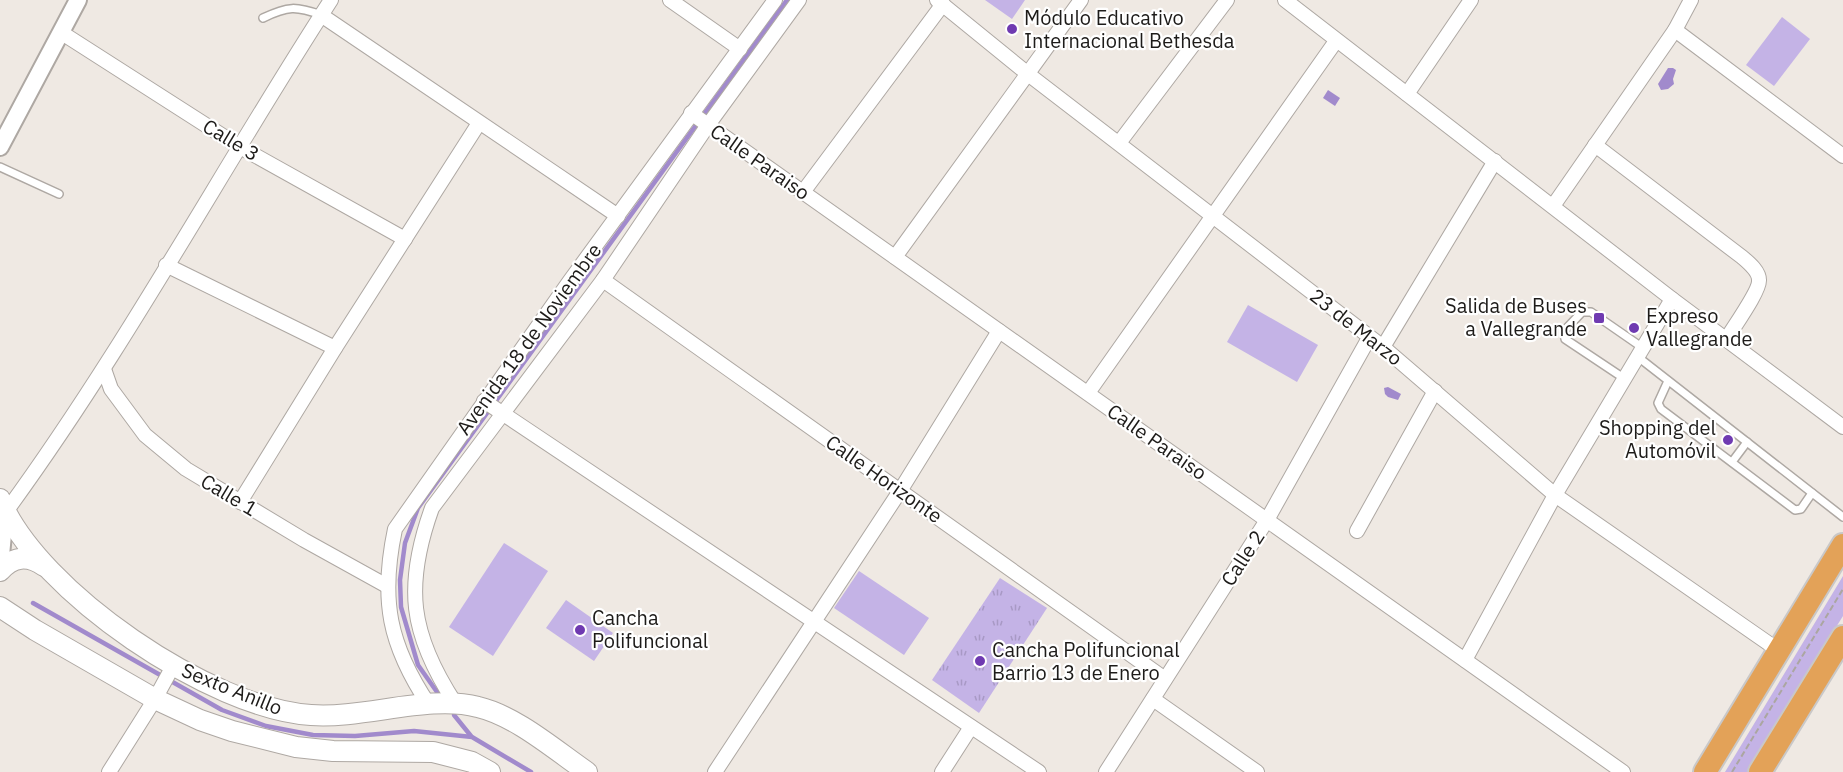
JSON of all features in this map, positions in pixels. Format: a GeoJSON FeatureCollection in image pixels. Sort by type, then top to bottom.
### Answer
{"type":"FeatureCollection","features":[{"type":"Feature","properties":{"kind":"highway"},"geometry":{"type":"LineString","coordinates":[[1705,772],[1843,545]]}},
{"type":"Feature","properties":{"kind":"highway"},"geometry":{"type":"LineString","coordinates":[[1760,772],[1843,637]]}},
{"type":"Feature","properties":{"kind":"main road","name":"Sexto Anillo"},"geometry":{"type":"LineString","coordinates":[[3,506],[44,566],[105,619],[172,669],[284,712],[335,716],[455,703],[478,706],[499,714],[587,772]]}},
{"type":"Feature","properties":{"kind":"main road"},"geometry":{"type":"LineString","coordinates":[[0,571],[15,559],[36,560],[44,566]]}},
{"type":"Feature","properties":{"kind":"main road","name":"Sexto Anillo"},"geometry":{"type":"LineString","coordinates":[[0,607],[36,630],[158,694],[200,720],[232,731],[296,747],[333,751],[433,752],[472,762],[490,772]]}},
{"type":"Feature","properties":{"kind":"street"},"geometry":{"type":"LineString","coordinates":[[0,147],[78,0]]}},
{"type":"Feature","properties":{"kind":"street"},"geometry":{"type":"LineString","coordinates":[[0,566],[3,506],[104,369],[331,0]]}},
{"type":"Feature","properties":{"kind":"street"},"geometry":{"type":"LineString","coordinates":[[670,0],[740,49]]}},
{"type":"Feature","properties":{"kind":"street","name":"Avenida 18 de Noviembre"},"geometry":{"type":"LineString","coordinates":[[429,705],[411,678],[398,649],[390,618],[387,586],[389,558],[395,530],[494,407],[603,280],[740,49],[775,0]]}},
{"type":"Feature","properties":{"kind":"street","name":"Avenida 18 de Noviembre"},"geometry":{"type":"LineString","coordinates":[[455,703],[436,674],[423,643],[416,598],[415,575],[420,541],[432,508],[494,407],[618,216],[799,0]]}},
{"type":"Feature","properties":{"kind":"street"},"geometry":{"type":"LineString","coordinates":[[895,257],[1081,0]]}},
{"type":"Feature","properties":{"kind":"street"},"geometry":{"type":"LineString","coordinates":[[1119,143],[1227,0]]}},
{"type":"Feature","properties":{"kind":"street"},"geometry":{"type":"LineString","coordinates":[[1285,0],[1843,428]]}},
{"type":"Feature","properties":{"kind":"street"},"geometry":{"type":"LineString","coordinates":[[1407,94],[1471,0]]}},
{"type":"Feature","properties":{"kind":"street"},"geometry":{"type":"LineString","coordinates":[[1553,206],[1675,30],[1691,0]]}},
{"type":"Feature","properties":{"kind":"street"},"geometry":{"type":"LineString","coordinates":[[803,192],[940,2]]}},
{"type":"Feature","properties":{"kind":"street","name":"23 de Marzo"},"geometry":{"type":"LineString","coordinates":[[940,2],[1028,74],[1383,347],[1555,495],[1778,650]]}},
{"type":"Feature","properties":{"kind":"street"},"geometry":{"type":"LineString","coordinates":[[321,15],[618,216]]}},
{"type":"Feature","properties":{"kind":"street"},"geometry":{"type":"LineString","coordinates":[[1675,30],[1843,156]]}},
{"type":"Feature","properties":{"kind":"street","name":"Calle 3"},"geometry":{"type":"LineString","coordinates":[[62,33],[240,147],[405,239]]}},
{"type":"Feature","properties":{"kind":"street"},"geometry":{"type":"LineString","coordinates":[[1088,393],[1336,41]]}},
{"type":"Feature","properties":{"kind":"street","name":"Calle Paraiso"},"geometry":{"type":"LineString","coordinates":[[700,119],[1623,772]]}},
{"type":"Feature","properties":{"kind":"street"},"geometry":{"type":"LineString","coordinates":[[240,502],[479,123]]}},
{"type":"Feature","properties":{"kind":"street"},"geometry":{"type":"LineString","coordinates":[[1595,145],[1742,257],[1756,273],[1759,281],[1756,290],[1726,340]]}},
{"type":"Feature","properties":{"kind":"street"},"geometry":{"type":"LineString","coordinates":[[1383,347],[1495,161]]}},
{"type":"Feature","properties":{"kind":"street"},"geometry":{"type":"LineString","coordinates":[[166,266],[335,348]]}},
{"type":"Feature","properties":{"kind":"street","name":"Calle Horizonte"},"geometry":{"type":"LineString","coordinates":[[603,280],[1165,679]]}},
{"type":"Feature","properties":{"kind":"street"},"geometry":{"type":"LineString","coordinates":[[1465,660],[1555,495],[1672,299]]}},
{"type":"Feature","properties":{"kind":"street"},"geometry":{"type":"LineString","coordinates":[[715,772],[900,490],[999,331]]}},
{"type":"Feature","properties":{"kind":"street","name":"Calle 2"},"geometry":{"type":"LineString","coordinates":[[1106,772],[1267,520],[1370,338]]}},
{"type":"Feature","properties":{"kind":"street","name":"Calle 1"},"geometry":{"type":"LineString","coordinates":[[104,369],[111,389],[145,435],[186,469],[387,586]]}},
{"type":"Feature","properties":{"kind":"street"},"geometry":{"type":"LineString","coordinates":[[1358,531],[1435,391]]}},
{"type":"Feature","properties":{"kind":"street"},"geometry":{"type":"LineString","coordinates":[[494,407],[1039,772]]}},
{"type":"Feature","properties":{"kind":"street"},"geometry":{"type":"LineString","coordinates":[[109,772],[172,669]]}},
{"type":"Feature","properties":{"kind":"street"},"geometry":{"type":"LineString","coordinates":[[1153,699],[1257,772]]}},
{"type":"Feature","properties":{"kind":"street"},"geometry":{"type":"LineString","coordinates":[[942,772],[971,727]]}},
{"type":"Feature","properties":{"kind":"lane"},"geometry":{"type":"LineString","coordinates":[[263,18],[291,8],[301,8],[321,15]]}},
{"type":"Feature","properties":{"kind":"lane"},"geometry":{"type":"LineString","coordinates":[[0,167],[59,194]]}},
{"type":"Feature","properties":{"kind":"lane"},"geometry":{"type":"LineString","coordinates":[[1624,379],[1565,339],[1564,331],[1582,312],[1591,312],[1640,353],[1668,381],[1843,517]]}},
{"type":"Feature","properties":{"kind":"lane"},"geometry":{"type":"LineString","coordinates":[[1668,381],[1658,403],[1661,409],[1795,510],[1801,509],[1812,493]]}},
{"type":"Feature","properties":{"kind":"lane"},"geometry":{"type":"LineString","coordinates":[[1732,462],[1747,442]]}},
{"type":"Feature","properties":{"kind":"path"},"geometry":{"type":"LineString","coordinates":[[1732,772],[1843,589]]}},
{"type":"Feature","properties":{"kind":"green space"},"geometry":{"type":"Polygon","coordinates":[[[985,0],[1025,0],[1012,19],[985,0]]]}},
{"type":"Feature","properties":{"kind":"green space"},"geometry":{"type":"Polygon","coordinates":[[[1782,17],[1810,39],[1774,86],[1746,65],[1782,17]]]}},
{"type":"Feature","properties":{"kind":"green space"},"geometry":{"type":"Polygon","coordinates":[[[1248,305],[1318,345],[1297,382],[1227,342],[1248,305]]]}},
{"type":"Feature","properties":{"kind":"green space"},"geometry":{"type":"Polygon","coordinates":[[[504,543],[548,571],[493,656],[449,627],[504,543]]]}},
{"type":"Feature","properties":{"kind":"green space"},"geometry":{"type":"Polygon","coordinates":[[[859,571],[929,618],[904,655],[834,608],[859,571]]]}},
{"type":"Feature","properties":{"kind":"green space"},"geometry":{"type":"Polygon","coordinates":[[[1843,576],[1843,616],[1749,772],[1725,772],[1843,576]]]}},
{"type":"Feature","properties":{"kind":"green space"},"geometry":{"type":"Polygon","coordinates":[[[1000,578],[1047,608],[979,713],[932,680],[1000,578]]]}},
{"type":"Feature","properties":{"kind":"green space","name":"Cancha Polifuncional"},"geometry":{"type":"Polygon","coordinates":[[[566,600],[613,633],[594,661],[546,628],[566,600]]]}},
{"type":"Feature","properties":{"kind":"shaded area"},"geometry":{"type":"Polygon","coordinates":[[[1668,68],[1676,70],[1674,84],[1668,89],[1661,90],[1658,84],[1668,68]]]}},
{"type":"Feature","properties":{"kind":"shaded area"},"geometry":{"type":"Polygon","coordinates":[[[1328,90],[1340,98],[1335,106],[1323,98],[1328,90]]]}},
{"type":"Feature","properties":{"kind":"shaded area"},"geometry":{"type":"Polygon","coordinates":[[[1388,387],[1401,394],[1398,400],[1385,394],[1384,388],[1388,387]]]}},
{"type":"Feature","properties":{"kind":"waterway"},"geometry":{"type":"LineString","coordinates":[[437,692],[418,665],[401,607],[400,580],[405,543],[418,508],[787,0]]}},
{"type":"Feature","properties":{"kind":"waterway"},"geometry":{"type":"LineString","coordinates":[[33,603],[222,710],[266,726],[313,735],[355,736],[414,731],[472,737],[531,772]]}},
{"type":"Feature","properties":{"kind":"waterway"},"geometry":{"type":"LineString","coordinates":[[454,715],[471,736]]}},
{"type":"Feature","properties":{"kind":"place","name":"Módulo Educativo Internacional Bethesda"},"geometry":{"type":"Point","coordinates":[1012,29]}},
{"type":"Feature","properties":{"kind":"place","name":"Salida de Buses a Vallegrande"},"geometry":{"type":"Point","coordinates":[1599,318]}},
{"type":"Feature","properties":{"kind":"place","name":"Expreso Vallegrande"},"geometry":{"type":"Point","coordinates":[1634,328]}},
{"type":"Feature","properties":{"kind":"place","name":"Shopping del Automóvil"},"geometry":{"type":"Point","coordinates":[1728,440]}},
{"type":"Feature","properties":{"kind":"place","name":"Cancha Polifuncional"},"geometry":{"type":"Point","coordinates":[580,630]}},
{"type":"Feature","properties":{"kind":"place","name":"Cancha Polifuncional Barrio 13 de Enero"},"geometry":{"type":"Point","coordinates":[980,661]}}]}
